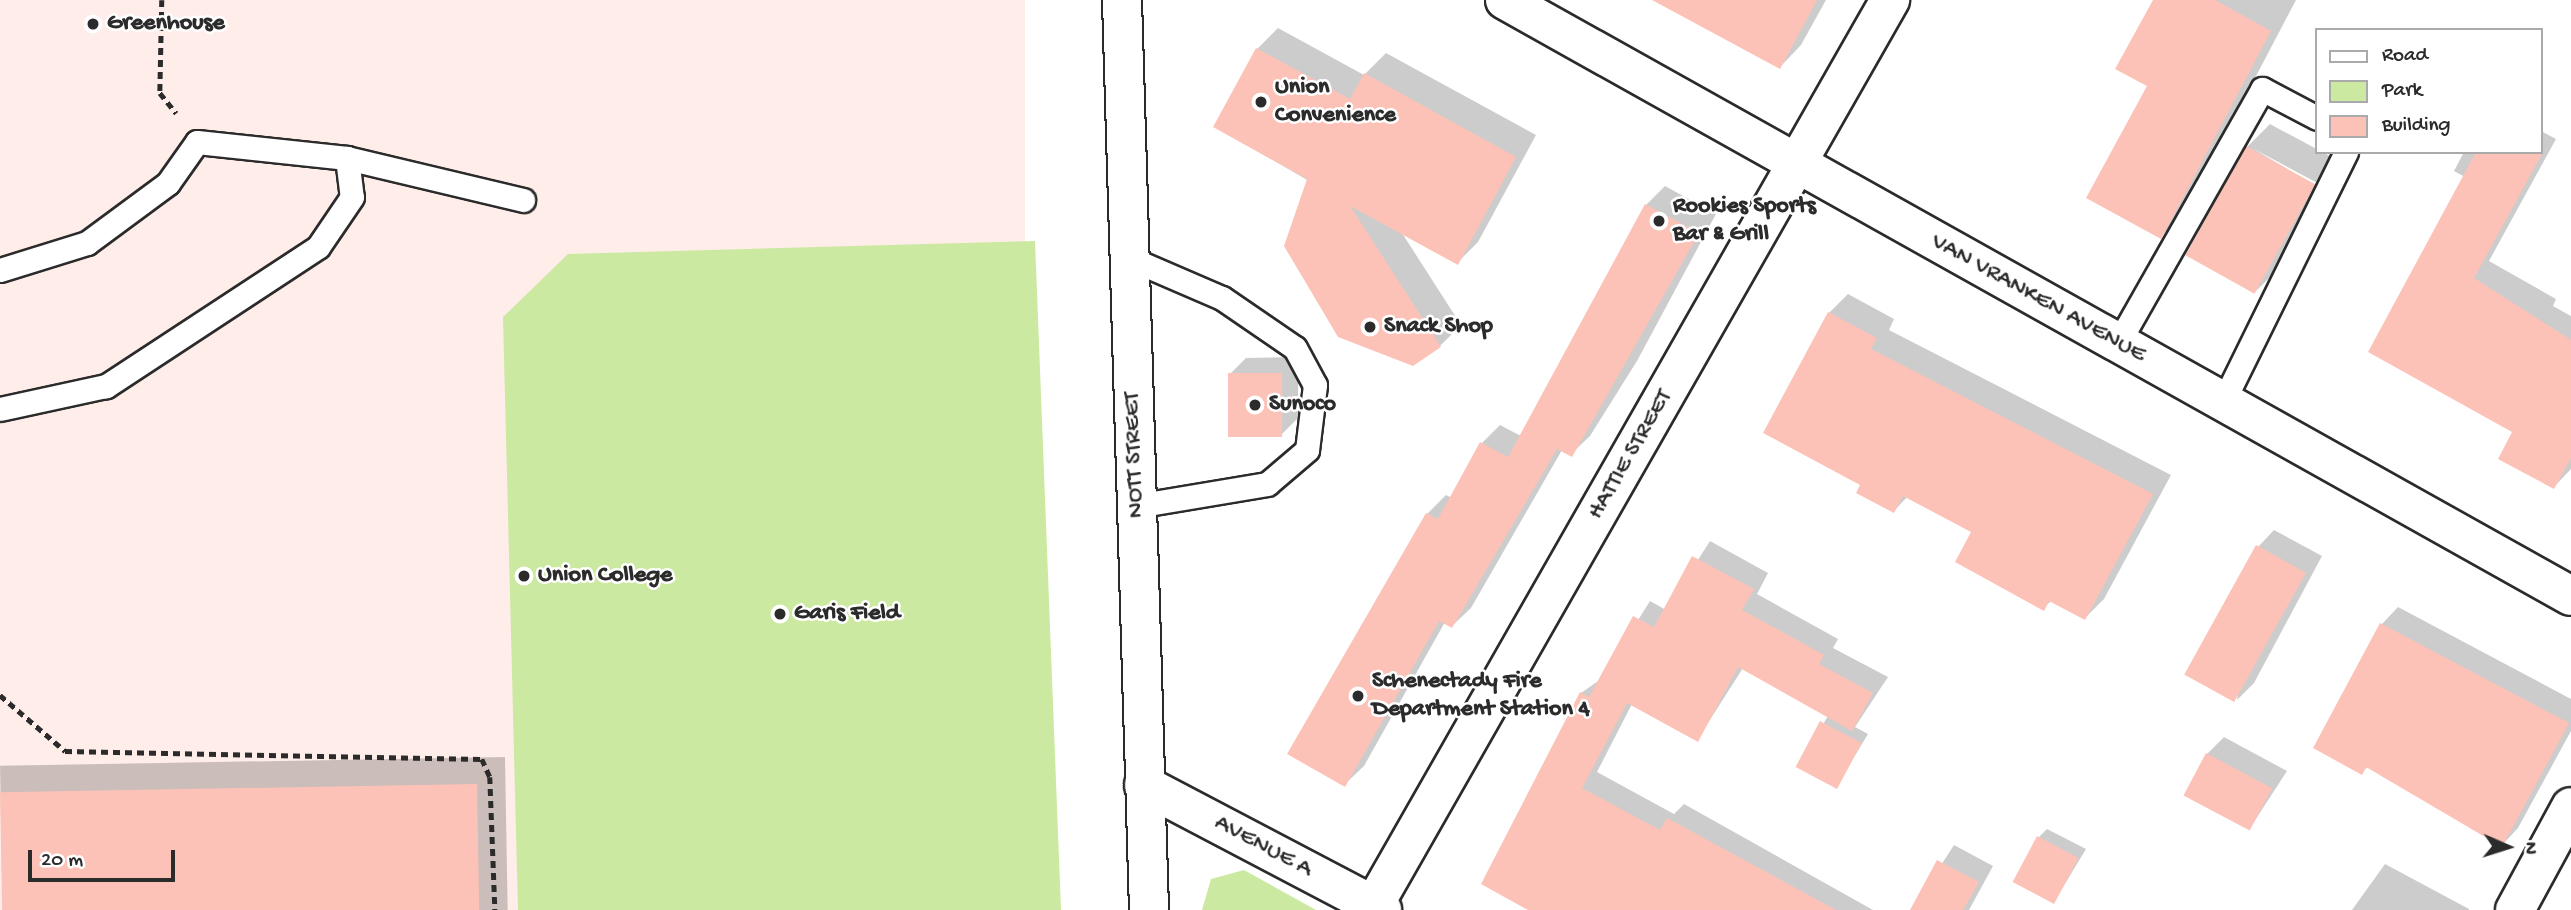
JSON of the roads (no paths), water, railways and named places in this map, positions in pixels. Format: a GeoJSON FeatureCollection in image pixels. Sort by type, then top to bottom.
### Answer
{"type":"FeatureCollection","features":[{"type":"Feature","properties":{"kind":"street","name":"NOTT STREET"},"geometry":{"type":"LineString","coordinates":[[1122,0],[1149,910]]}},
{"type":"Feature","properties":{"kind":"street","name":"VAN VRANKEN AVENUE"},"geometry":{"type":"LineString","coordinates":[[1505,0],[2571,596]]}},
{"type":"Feature","properties":{"kind":"street","name":"HATTIE STREET"},"geometry":{"type":"LineString","coordinates":[[1375,908],[1890,0]]}},
{"type":"Feature","properties":{"kind":"street","name":"AVENUE A"},"geometry":{"type":"LineString","coordinates":[[1144,785],[1375,908]]}},
{"type":"Feature","properties":{"kind":"street"},"geometry":{"type":"LineString","coordinates":[[2515,910],[2571,807]]}},
{"type":"Feature","properties":{"kind":"lane"},"geometry":{"type":"LineString","coordinates":[[2118,343],[2262,89],[2316,117]]}},
{"type":"Feature","properties":{"kind":"lane"},"geometry":{"type":"LineString","coordinates":[[0,270],[87,243],[168,183],[197,142],[347,158],[523,200]]}},
{"type":"Feature","properties":{"kind":"lane"},"geometry":{"type":"LineString","coordinates":[[2223,402],[2345,154]]}},
{"type":"Feature","properties":{"kind":"lane"},"geometry":{"type":"LineString","coordinates":[[0,409],[106,386],[318,247],[352,197],[347,158]]}},
{"type":"Feature","properties":{"kind":"lane"},"geometry":{"type":"LineString","coordinates":[[1129,258],[1222,298],[1296,348],[1315,385],[1307,450],[1267,484],[1136,506]]}},
{"type":"Feature","properties":{"kind":"place","name":"Greenhouse"},"geometry":{"type":"Point","coordinates":[93,24]}},
{"type":"Feature","properties":{"kind":"place","name":"Union Convenience"},"geometry":{"type":"Point","coordinates":[1261,102]}},
{"type":"Feature","properties":{"kind":"place","name":"Rookies Sports Bar & Grill"},"geometry":{"type":"Point","coordinates":[1659,221]}},
{"type":"Feature","properties":{"kind":"place","name":"Snack Shop"},"geometry":{"type":"Point","coordinates":[1370,327]}},
{"type":"Feature","properties":{"kind":"place","name":"Sunoco"},"geometry":{"type":"Point","coordinates":[1255,405]}},
{"type":"Feature","properties":{"kind":"place","name":"Union College"},"geometry":{"type":"Point","coordinates":[524,576]}},
{"type":"Feature","properties":{"kind":"place","name":"Garis Field"},"geometry":{"type":"Point","coordinates":[780,614]}},
{"type":"Feature","properties":{"kind":"place","name":"Schenectady Fire Department Station 4"},"geometry":{"type":"Point","coordinates":[1358,696]}}]}
